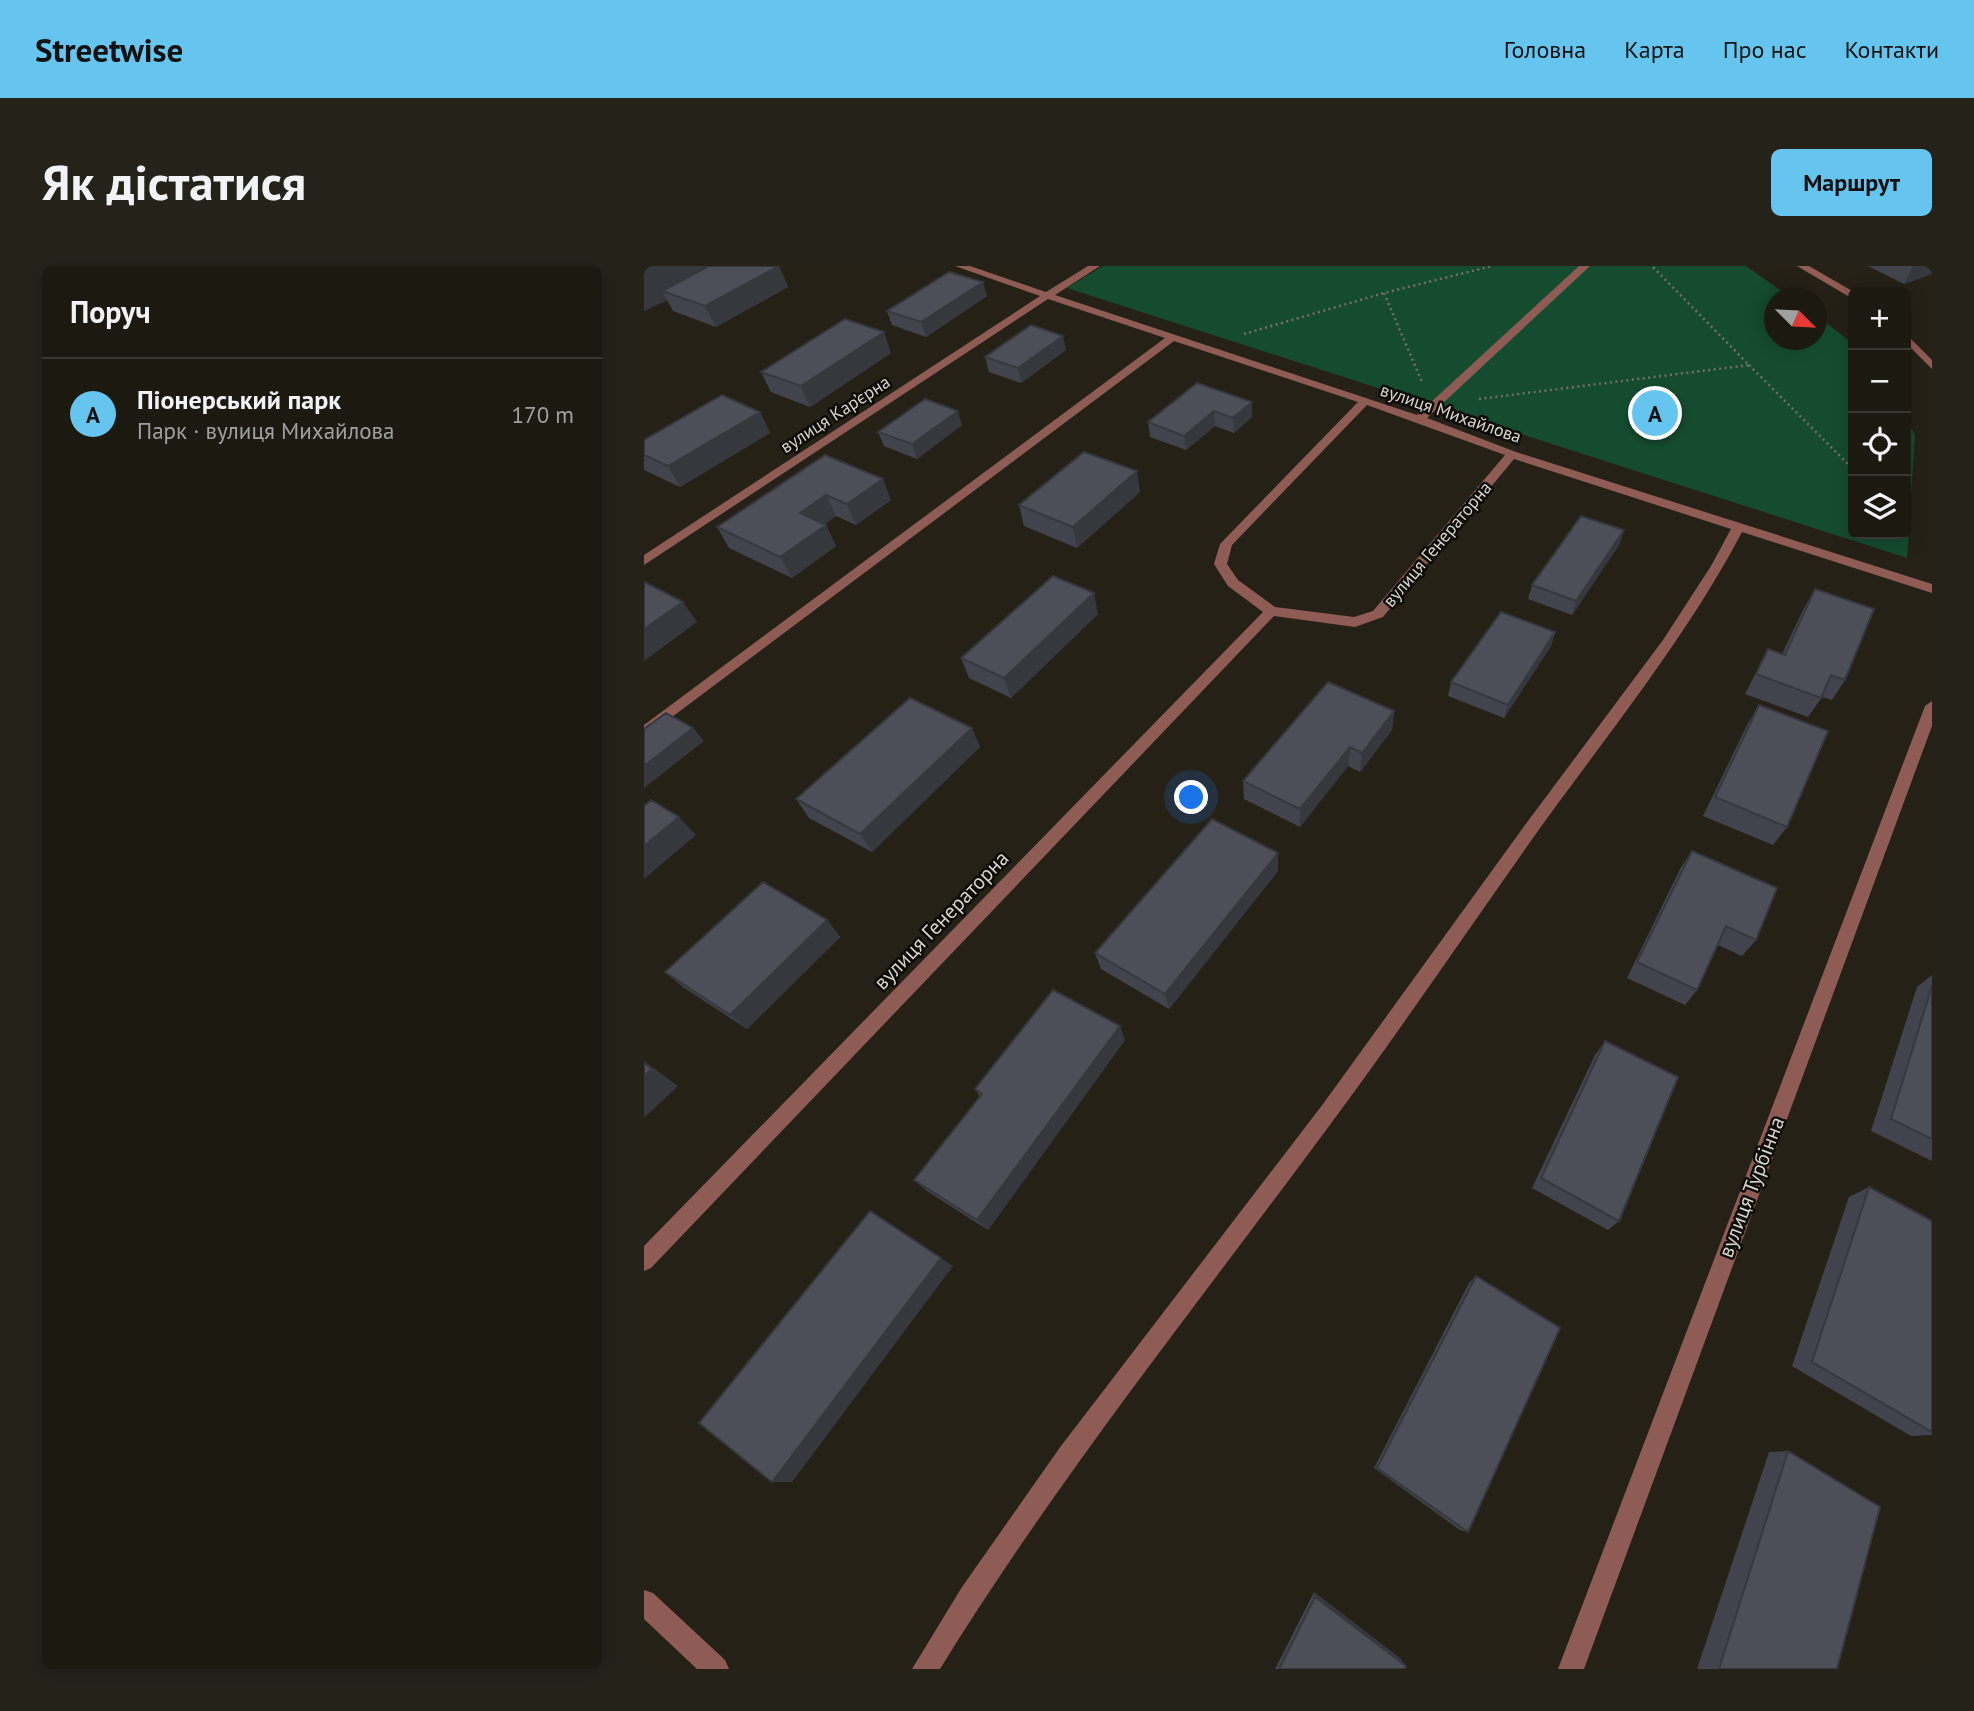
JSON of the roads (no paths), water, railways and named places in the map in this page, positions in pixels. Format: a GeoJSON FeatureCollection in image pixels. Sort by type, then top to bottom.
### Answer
{"type":"FeatureCollection","features":[{"type":"Feature","properties":{"kind":"street","name":"вулиця Михайлова"},"geometry":{"type":"LineString","coordinates":[[960,266],[1419,419],[1512,454],[1932,589]]}},
{"type":"Feature","properties":{"kind":"street","name":"вулиця Кар’єрна"},"geometry":{"type":"LineString","coordinates":[[644,561],[1095,266]]}},
{"type":"Feature","properties":{"kind":"street"},"geometry":{"type":"LineString","coordinates":[[1419,419],[1585,266]]}},
{"type":"Feature","properties":{"kind":"street"},"geometry":{"type":"LineString","coordinates":[[1802,266],[1848,293]]}},
{"type":"Feature","properties":{"kind":"street"},"geometry":{"type":"LineString","coordinates":[[644,733],[1173,337]]}},
{"type":"Feature","properties":{"kind":"street"},"geometry":{"type":"LineString","coordinates":[[1911,343],[1932,366]]}},
{"type":"Feature","properties":{"kind":"street","name":"вулиця Генераторна"},"geometry":{"type":"LineString","coordinates":[[1365,401],[1226,544],[1220,564],[1233,583],[1271,611],[1355,622],[1378,614],[1512,454]]}},
{"type":"Feature","properties":{"kind":"street"},"geometry":{"type":"LineString","coordinates":[[925,1669],[975,1585],[1101,1408],[1331,1108],[1649,668],[1718,568],[1738,527]]}},
{"type":"Feature","properties":{"kind":"street","name":"вулиця Генераторна"},"geometry":{"type":"LineString","coordinates":[[644,1261],[1271,611]]}},
{"type":"Feature","properties":{"kind":"street","name":"вулиця Турбінна"},"geometry":{"type":"LineString","coordinates":[[1571,1669],[1932,706]]}},
{"type":"Feature","properties":{"kind":"street"},"geometry":{"type":"LineString","coordinates":[[644,1602],[716,1669]]}},
{"type":"Feature","properties":{"kind":"place","name":"Піонерський парк"},"geometry":{"type":"Point","coordinates":[1655,413]}}]}
